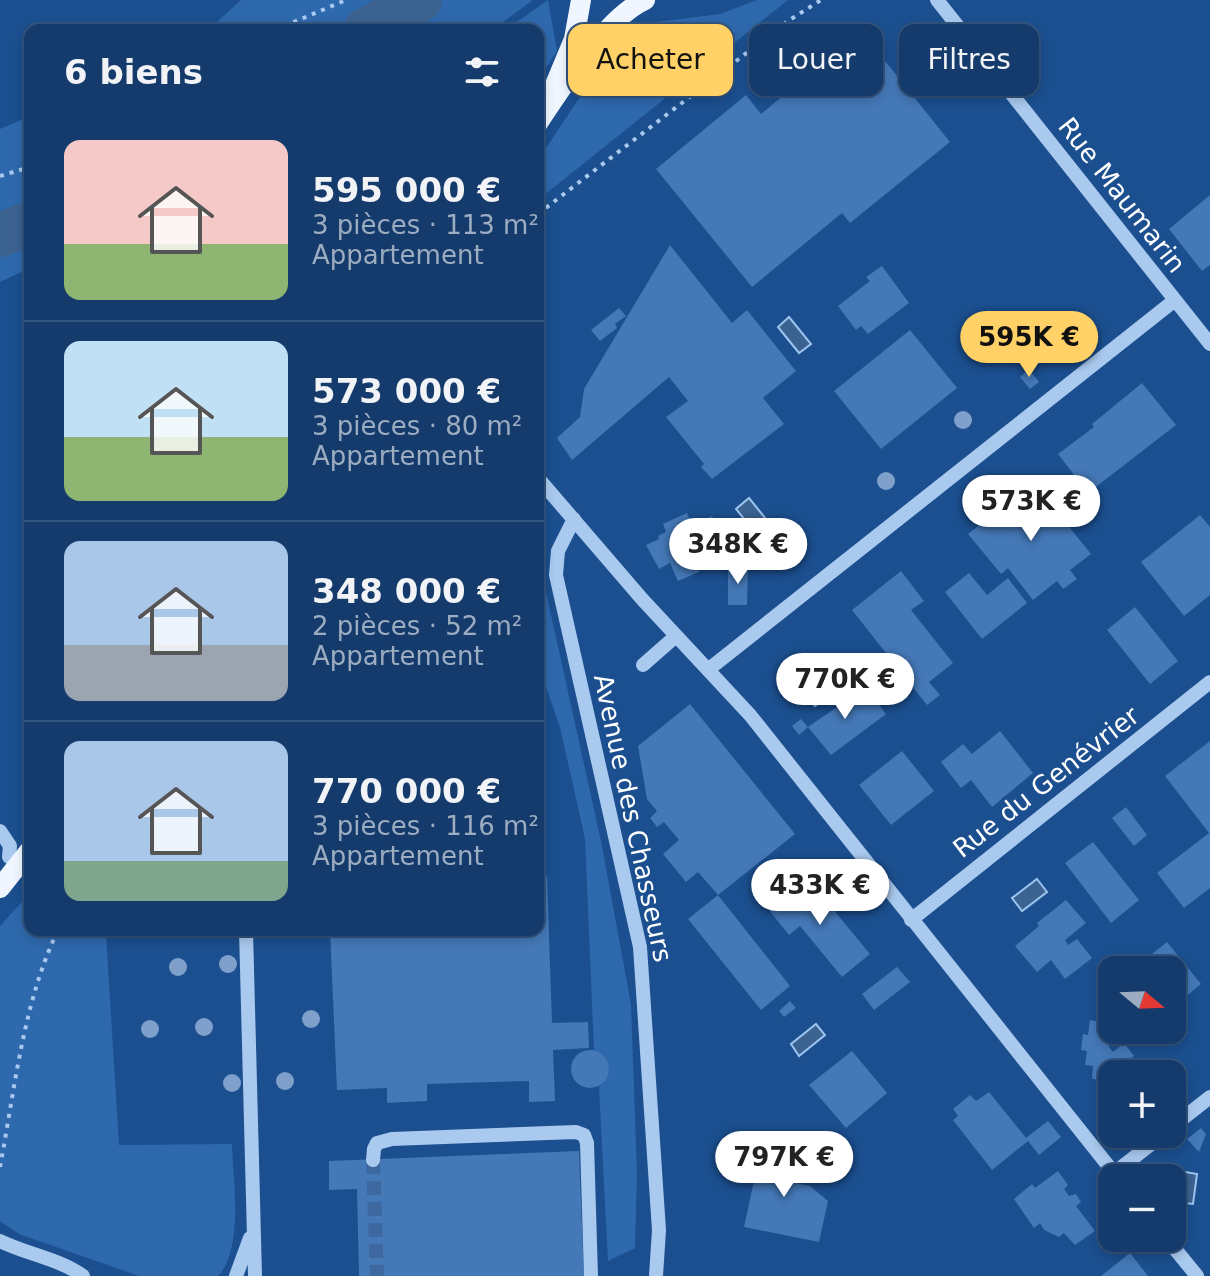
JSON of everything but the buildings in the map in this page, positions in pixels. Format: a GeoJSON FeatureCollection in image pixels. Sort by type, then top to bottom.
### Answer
{"type":"FeatureCollection","features":[{"type":"Feature","properties":{"kind":"main road"},"geometry":{"type":"LineString","coordinates":[[544,110],[574,39],[581,0]]}},
{"type":"Feature","properties":{"kind":"main road"},"geometry":{"type":"LineString","coordinates":[[544,115],[610,25],[629,7],[645,0]]}},
{"type":"Feature","properties":{"kind":"main road"},"geometry":{"type":"LineString","coordinates":[[5,863],[24,843]]}},
{"type":"Feature","properties":{"kind":"main road"},"geometry":{"type":"LineString","coordinates":[[0,888],[24,858]]}},
{"type":"Feature","properties":{"kind":"street","name":"Rue Maumarin"},"geometry":{"type":"LineString","coordinates":[[937,0],[1210,344]]}},
{"type":"Feature","properties":{"kind":"street"},"geometry":{"type":"LineString","coordinates":[[709,669],[1175,300]]}},
{"type":"Feature","properties":{"kind":"street"},"geometry":{"type":"LineString","coordinates":[[544,485],[642,599],[750,715],[1106,1164]]}},
{"type":"Feature","properties":{"kind":"street","name":"Avenue des Chasseurs"},"geometry":{"type":"LineString","coordinates":[[574,519],[558,551],[556,575],[640,947],[659,1230],[656,1276]]}},
{"type":"Feature","properties":{"kind":"street"},"geometry":{"type":"LineString","coordinates":[[643,665],[676,636]]}},
{"type":"Feature","properties":{"kind":"street","name":"Rue du Genévrier"},"geometry":{"type":"LineString","coordinates":[[911,920],[1210,682]]}},
{"type":"Feature","properties":{"kind":"street"},"geometry":{"type":"LineString","coordinates":[[0,831],[10,846],[5,863]]}},
{"type":"Feature","properties":{"kind":"street"},"geometry":{"type":"LineString","coordinates":[[246,936],[255,1276]]}},
{"type":"Feature","properties":{"kind":"street"},"geometry":{"type":"LineString","coordinates":[[1186,1116],[1210,1097]]}},
{"type":"Feature","properties":{"kind":"street"},"geometry":{"type":"LineString","coordinates":[[373,1160],[377,1143],[392,1139],[576,1132],[584,1135],[587,1143],[591,1276]]}},
{"type":"Feature","properties":{"kind":"street"},"geometry":{"type":"LineString","coordinates":[[1130,1164],[1148,1148]]}},
{"type":"Feature","properties":{"kind":"street"},"geometry":{"type":"LineString","coordinates":[[236,1276],[252,1230]]}},
{"type":"Feature","properties":{"kind":"street"},"geometry":{"type":"LineString","coordinates":[[0,1241],[83,1276]]}},
{"type":"Feature","properties":{"kind":"street"},"geometry":{"type":"LineString","coordinates":[[1177,1252],[1197,1276]]}},
{"type":"Feature","properties":{"kind":"path"},"geometry":{"type":"LineString","coordinates":[[334,0],[344,1]]}},
{"type":"Feature","properties":{"kind":"path"},"geometry":{"type":"LineString","coordinates":[[544,209],[788,21],[821,0]]}},
{"type":"Feature","properties":{"kind":"path"},"geometry":{"type":"LineString","coordinates":[[289,24],[344,1]]}},
{"type":"Feature","properties":{"kind":"path"},"geometry":{"type":"LineString","coordinates":[[0,176],[24,169]]}},
{"type":"Feature","properties":{"kind":"path"},"geometry":{"type":"LineString","coordinates":[[0,1167],[30,1012],[43,961],[55,936]]}},
{"type":"Feature","properties":{"kind":"shaded area"},"geometry":{"type":"Polygon","coordinates":[[[241,0],[533,0],[500,24],[212,24],[241,0]]]}},
{"type":"Feature","properties":{"kind":"shaded area"},"geometry":{"type":"Polygon","coordinates":[[[548,0],[557,51],[544,71],[544,24],[514,24],[548,0]]]}},
{"type":"Feature","properties":{"kind":"shaded area"},"geometry":{"type":"Polygon","coordinates":[[[757,0],[788,0],[758,24],[749,24],[749,31],[733,44],[733,24],[648,23],[720,14],[757,0]]]}},
{"type":"Feature","properties":{"kind":"shaded area"},"geometry":{"type":"Polygon","coordinates":[[[580,96],[668,96],[544,195],[544,151],[580,96]]]}},
{"type":"Feature","properties":{"kind":"shaded area"},"geometry":{"type":"Polygon","coordinates":[[[24,119],[24,271],[0,282],[0,129],[24,119]]]}},
{"type":"Feature","properties":{"kind":"shaded area"},"geometry":{"type":"Polygon","coordinates":[[[789,317],[811,344],[799,353],[778,327],[789,317]]]}},
{"type":"Feature","properties":{"kind":"shaded area"},"geometry":{"type":"Polygon","coordinates":[[[749,498],[770,524],[757,535],[736,509],[749,498]]]}},
{"type":"Feature","properties":{"kind":"shaded area"},"geometry":{"type":"Polygon","coordinates":[[[544,583],[601,841],[631,1004],[637,1171],[635,1248],[608,1261],[599,1087],[607,1077],[608,1067],[604,1057],[594,1050],[585,839],[560,727],[544,681],[544,583]]]}},
{"type":"Feature","properties":{"kind":"shaded area"},"geometry":{"type":"Polygon","coordinates":[[[839,663],[843,668],[833,676],[841,686],[815,706],[803,691],[839,663]]]}},
{"type":"Feature","properties":{"kind":"shaded area"},"geometry":{"type":"Polygon","coordinates":[[[1037,879],[1047,892],[1022,911],[1012,898],[1037,879]]]}},
{"type":"Feature","properties":{"kind":"shaded area"},"geometry":{"type":"Polygon","coordinates":[[[24,900],[24,936],[106,936],[119,1145],[232,1144],[234,1232],[226,1264],[218,1276],[139,1276],[19,1234],[0,1221],[0,926],[24,900]]]}},
{"type":"Feature","properties":{"kind":"shaded area"},"geometry":{"type":"Polygon","coordinates":[[[816,1024],[825,1035],[799,1056],[791,1044],[816,1024]]]}},
{"type":"Feature","properties":{"kind":"shaded area"},"geometry":{"type":"Polygon","coordinates":[[[1186,1172],[1197,1174],[1193,1204],[1186,1203],[1186,1172]]]}},
{"type":"Feature","properties":{"kind":"waterway"},"geometry":{"type":"LineString","coordinates":[[376,24],[420,0]]}},
{"type":"Feature","properties":{"kind":"waterway"},"geometry":{"type":"LineString","coordinates":[[0,235],[24,225]]}},
{"type":"Feature","properties":{"kind":"tunnel"},"geometry":{"type":"LineString","coordinates":[[373,1160],[377,1276]]}}]}
